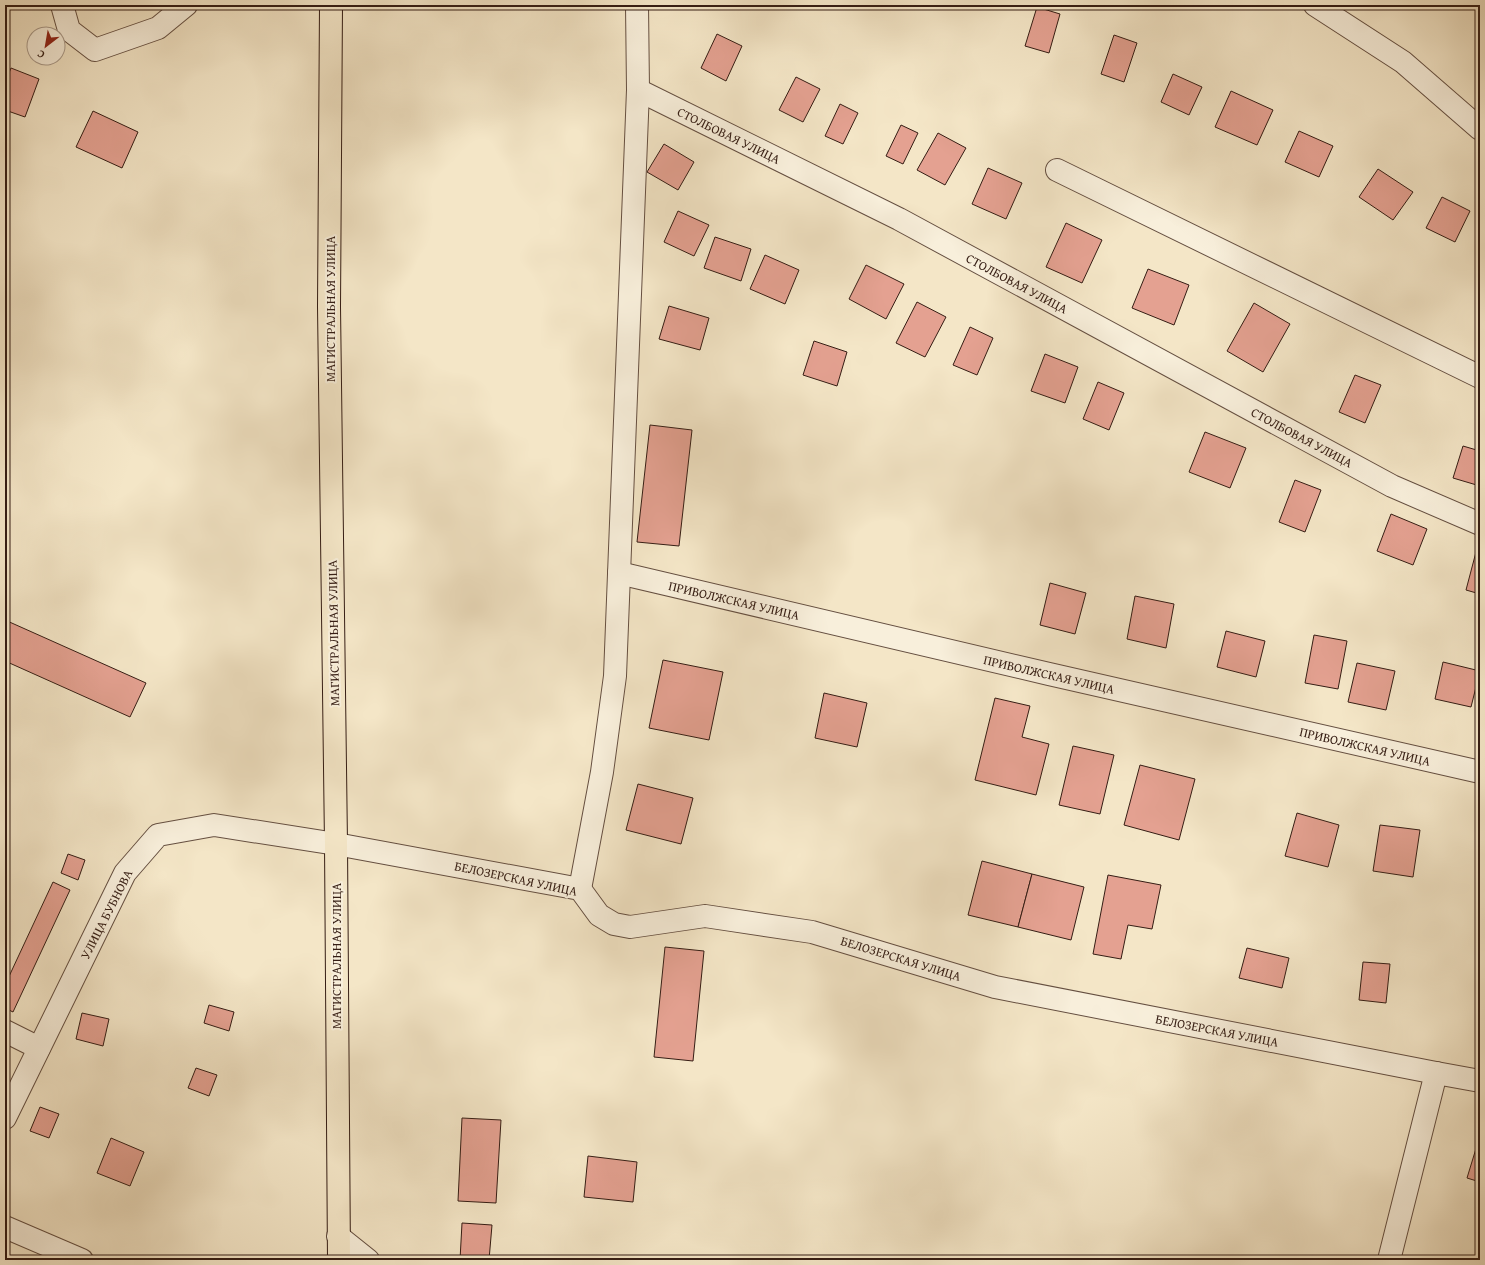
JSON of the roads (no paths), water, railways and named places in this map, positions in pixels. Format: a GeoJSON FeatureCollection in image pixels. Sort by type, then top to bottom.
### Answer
{"type":"FeatureCollection","features":[{"type":"Feature","properties":{"kind":"highway","name":"МАГИСТРАЛЬНАЯ УЛИЦА"},"geometry":{"type":"LineString","coordinates":[[331,5],[329,307],[336,844],[339,1260]]}},
{"type":"Feature","properties":{"kind":"street"},"geometry":{"type":"LineString","coordinates":[[62,5],[69,30],[94,50],[158,28],[186,5]]}},
{"type":"Feature","properties":{"kind":"street"},"geometry":{"type":"LineString","coordinates":[[580,889],[602,772],[616,676],[638,90],[637,5]]}},
{"type":"Feature","properties":{"kind":"street"},"geometry":{"type":"LineString","coordinates":[[1320,6],[1403,62],[1480,129]]}},
{"type":"Feature","properties":{"kind":"street","name":"СТОЛБОВАЯ УЛИЦА"},"geometry":{"type":"LineString","coordinates":[[638,90],[899,219],[1392,486],[1480,524]]}},
{"type":"Feature","properties":{"kind":"street"},"geometry":{"type":"LineString","coordinates":[[1056,170],[1480,377]]}},
{"type":"Feature","properties":{"kind":"street","name":"ПРИВОЛЖСКАЯ УЛИЦА"},"geometry":{"type":"LineString","coordinates":[[619,573],[1057,676],[1480,772]]}},
{"type":"Feature","properties":{"kind":"street","name":"УЛИЦА БУБНОВА"},"geometry":{"type":"LineString","coordinates":[[5,1118],[125,873],[158,835],[214,825],[336,844]]}},
{"type":"Feature","properties":{"kind":"street","name":"БЕЛОЗЕРСКАЯ УЛИЦА"},"geometry":{"type":"LineString","coordinates":[[336,844],[580,889],[599,915],[614,924],[630,927],[706,916],[812,932],[995,986],[1436,1073],[1480,1080]]}},
{"type":"Feature","properties":{"kind":"street"},"geometry":{"type":"LineString","coordinates":[[5,1031],[39,1048]]}},
{"type":"Feature","properties":{"kind":"street"},"geometry":{"type":"LineString","coordinates":[[1389,1260],[1436,1073]]}},
{"type":"Feature","properties":{"kind":"street"},"geometry":{"type":"LineString","coordinates":[[5,1227],[82,1260]]}},
{"type":"Feature","properties":{"kind":"street"},"geometry":{"type":"LineString","coordinates":[[338,1236],[368,1260]]}}]}
